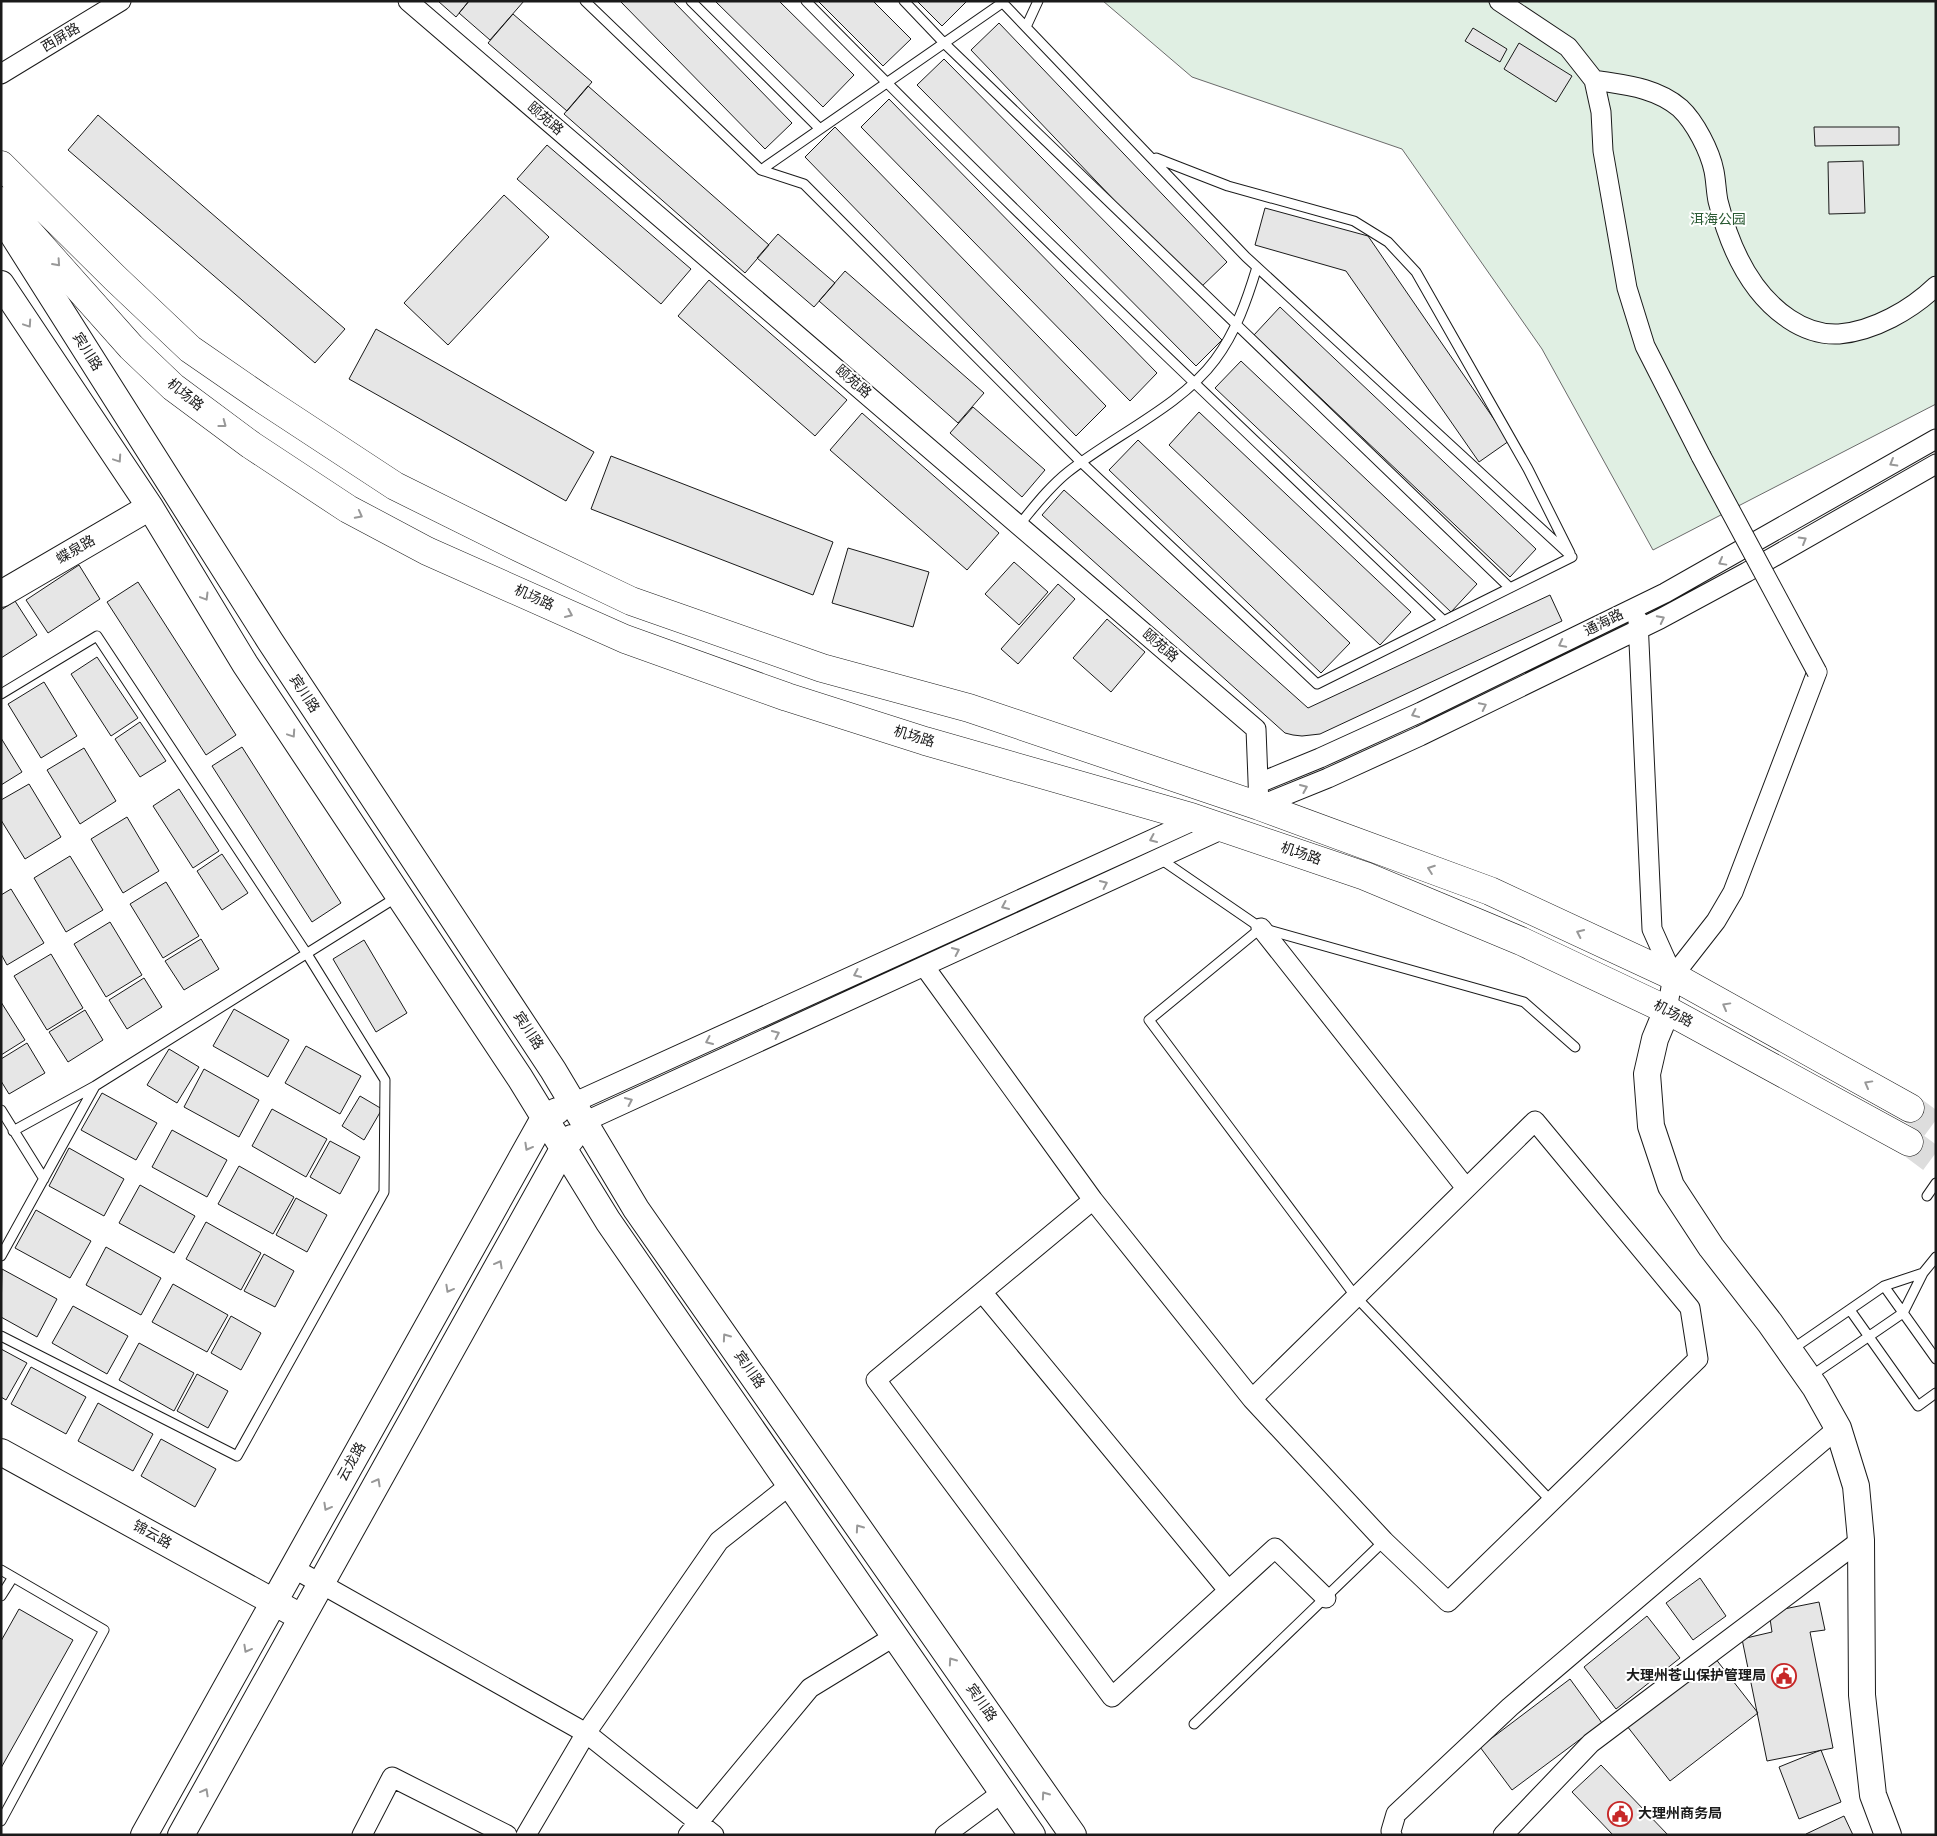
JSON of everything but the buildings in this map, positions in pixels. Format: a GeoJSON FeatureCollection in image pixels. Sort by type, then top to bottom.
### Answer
{"type":"FeatureCollection","features":[{"type":"Feature","properties":{"kind":"main road"},"geometry":{"type":"LineString","coordinates":[[1,164],[115,278],[190,349],[395,486],[520,548],[631,601],[822,668],[969,708],[1259,794],[1490,891],[1673,976],[1910,1108]]}},
{"type":"Feature","properties":{"kind":"main road","name":"机场路"},"geometry":{"type":"LineString","coordinates":[[1,201],[131,347],[174,387],[251,445],[340,504],[427,551],[625,639],[787,697],[925,741],[1197,819],[1365,876],[1521,941],[1667,1010],[1908,1142]]}},
{"type":"Feature","properties":{"kind":"main road","name":"宾川路"},"geometry":{"type":"LineString","coordinates":[[1,216],[270,641],[553,1070],[636,1209],[1073,1835]]}},
{"type":"Feature","properties":{"kind":"main road"},"geometry":{"type":"LineString","coordinates":[[1,284],[150,507],[245,664],[544,1118],[608,1222],[1032,1835]]}},
{"type":"Feature","properties":{"kind":"main road","name":"蝶泉路"},"geometry":{"type":"LineString","coordinates":[[1,594],[150,507]]}},
{"type":"Feature","properties":{"kind":"main road"},"geometry":{"type":"LineString","coordinates":[[1667,1010],[1655,1039],[1647,1074],[1651,1126],[1671,1186],[1711,1247],[1770,1323],[1808,1378],[1838,1428],[1856,1486],[1861,1540],[1862,1695],[1873,1795],[1888,1835]]}},
{"type":"Feature","properties":{"kind":"main road"},"geometry":{"type":"LineString","coordinates":[[544,1118],[579,1112]]}},
{"type":"Feature","properties":{"kind":"main road"},"geometry":{"type":"LineString","coordinates":[[181,1835],[564,1149],[579,1112]]}},
{"type":"Feature","properties":{"kind":"main road","name":"云龙路"},"geometry":{"type":"LineString","coordinates":[[144,1835],[544,1118]]}},
{"type":"Feature","properties":{"kind":"main road","name":"锦云路"},"geometry":{"type":"LineString","coordinates":[[1,1452],[302,1617]]}},
{"type":"Feature","properties":{"kind":"street","name":"西屏路"},"geometry":{"type":"LineString","coordinates":[[1,74],[121,1]]}},
{"type":"Feature","properties":{"kind":"street","name":"颐苑路"},"geometry":{"type":"LineString","coordinates":[[408,1],[1256,729],[1259,794]]}},
{"type":"Feature","properties":{"kind":"street"},"geometry":{"type":"LineString","coordinates":[[1499,1],[1568,47],[1594,80],[1602,112],[1603,152],[1627,288],[1645,346],[1701,456],[1817,672],[1733,892],[1716,921],[1673,976],[1667,1010]]}},
{"type":"Feature","properties":{"kind":"street"},"geometry":{"type":"LineString","coordinates":[[1594,80],[1637,87],[1659,94],[1680,109],[1699,134],[1708,152],[1714,170],[1718,199],[1727,232],[1741,265],[1758,291],[1776,310],[1796,323],[1826,335],[1847,333],[1870,327],[1907,308],[1936,286]]}},
{"type":"Feature","properties":{"kind":"street","name":"通海路"},"geometry":{"type":"LineString","coordinates":[[1259,794],[1320,758],[1421,712],[1637,606],[1734,555],[1936,439]]}},
{"type":"Feature","properties":{"kind":"street","name":"通海路"},"geometry":{"type":"LineString","coordinates":[[1259,794],[1328,778],[1420,736],[1638,630],[1747,572],[1936,464]]}},
{"type":"Feature","properties":{"kind":"street"},"geometry":{"type":"LineString","coordinates":[[1637,606],[1652,929],[1673,976]]}},
{"type":"Feature","properties":{"kind":"street"},"geometry":{"type":"LineString","coordinates":[[579,1112],[1197,819]]}},
{"type":"Feature","properties":{"kind":"street"},"geometry":{"type":"LineString","coordinates":[[579,1112],[924,966],[1225,828]]}},
{"type":"Feature","properties":{"kind":"street"},"geometry":{"type":"LineString","coordinates":[[1261,928],[1466,1188]]}},
{"type":"Feature","properties":{"kind":"street"},"geometry":{"type":"LineString","coordinates":[[924,966],[1093,1200],[1252,1399],[1384,1542],[1448,1602],[1698,1360],[1690,1308],[1535,1121],[1252,1399]]}},
{"type":"Feature","properties":{"kind":"street"},"geometry":{"type":"LineString","coordinates":[[1093,1200],[876,1380],[1112,1697],[1275,1548],[1326,1598]]}},
{"type":"Feature","properties":{"kind":"street"},"geometry":{"type":"LineString","coordinates":[[982,1292],[1228,1590]]}},
{"type":"Feature","properties":{"kind":"street"},"geometry":{"type":"LineString","coordinates":[[1392,1835],[1391,1831],[1396,1814],[1510,1707],[1838,1428]]}},
{"type":"Feature","properties":{"kind":"street"},"geometry":{"type":"LineString","coordinates":[[526,1835],[586,1733],[719,1541],[790,1485]]}},
{"type":"Feature","properties":{"kind":"street"},"geometry":{"type":"LineString","coordinates":[[1503,1835],[1591,1743],[1861,1540]]}},
{"type":"Feature","properties":{"kind":"street"},"geometry":{"type":"LineString","coordinates":[[293,1568],[586,1733],[694,1829],[714,1835]]}},
{"type":"Feature","properties":{"kind":"street"},"geometry":{"type":"LineString","coordinates":[[694,1829],[810,1688],[894,1636]]}},
{"type":"Feature","properties":{"kind":"street"},"geometry":{"type":"LineString","coordinates":[[362,1835],[392,1777],[507,1835]]}},
{"type":"Feature","properties":{"kind":"street"},"geometry":{"type":"LineString","coordinates":[[945,1835],[1003,1792]]}},
{"type":"Feature","properties":{"kind":"lane"},"geometry":{"type":"LineString","coordinates":[[585,1],[761,170],[804,184],[1081,462],[1317,684],[1572,558]]}},
{"type":"Feature","properties":{"kind":"lane"},"geometry":{"type":"LineString","coordinates":[[691,1],[820,129]]}},
{"type":"Feature","properties":{"kind":"lane"},"geometry":{"type":"LineString","coordinates":[[806,1],[886,83],[1194,383],[1444,621]]}},
{"type":"Feature","properties":{"kind":"lane"},"geometry":{"type":"LineString","coordinates":[[904,1],[944,43],[1510,588]]}},
{"type":"Feature","properties":{"kind":"lane"},"geometry":{"type":"LineString","coordinates":[[1026,27],[1038,1]]}},
{"type":"Feature","properties":{"kind":"lane"},"geometry":{"type":"LineString","coordinates":[[761,170],[1002,2],[1258,267],[1572,558]]}},
{"type":"Feature","properties":{"kind":"lane"},"geometry":{"type":"LineString","coordinates":[[1152,157],[1228,186],[1354,221],[1388,242],[1416,272],[1528,469],[1572,558]]}},
{"type":"Feature","properties":{"kind":"lane"},"geometry":{"type":"LineString","coordinates":[[1019,525],[1056,482],[1081,462],[1136,426],[1194,383],[1214,361],[1237,324],[1258,267]]}},
{"type":"Feature","properties":{"kind":"lane"},"geometry":{"type":"LineString","coordinates":[[1,694],[97,636],[307,954],[384,1080],[384,1192],[237,1456],[1,1336]]}},
{"type":"Feature","properties":{"kind":"lane"},"geometry":{"type":"LineString","coordinates":[[1159,858],[1261,928],[1524,1002],[1575,1047]]}},
{"type":"Feature","properties":{"kind":"lane"},"geometry":{"type":"LineString","coordinates":[[13,1131],[95,1086],[399,896]]}},
{"type":"Feature","properties":{"kind":"lane"},"geometry":{"type":"LineString","coordinates":[[1261,928],[1149,1020],[1356,1297],[1552,1502]]}},
{"type":"Feature","properties":{"kind":"lane"},"geometry":{"type":"LineString","coordinates":[[1,1256],[95,1086]]}},
{"type":"Feature","properties":{"kind":"lane"},"geometry":{"type":"LineString","coordinates":[[1,1110],[44,1179]]}},
{"type":"Feature","properties":{"kind":"lane"},"geometry":{"type":"LineString","coordinates":[[1927,1196],[1936,1183]]}},
{"type":"Feature","properties":{"kind":"lane"},"geometry":{"type":"LineString","coordinates":[[1808,1378],[1903,1313],[1924,1273],[1936,1257]]}},
{"type":"Feature","properties":{"kind":"lane"},"geometry":{"type":"LineString","coordinates":[[1790,1351],[1884,1286],[1924,1273]]}},
{"type":"Feature","properties":{"kind":"lane"},"geometry":{"type":"LineString","coordinates":[[1884,1286],[1936,1360]]}},
{"type":"Feature","properties":{"kind":"lane"},"geometry":{"type":"LineString","coordinates":[[1850,1310],[1918,1406],[1936,1393]]}},
{"type":"Feature","properties":{"kind":"lane"},"geometry":{"type":"LineString","coordinates":[[1194,1724],[1384,1542]]}},
{"type":"Feature","properties":{"kind":"lane"},"geometry":{"type":"LineString","coordinates":[[1,1570],[104,1630],[1,1821]]}},
{"type":"Feature","properties":{"kind":"lane"},"geometry":{"type":"LineString","coordinates":[[1,1596],[12,1576]]}},
{"type":"Feature","properties":{"kind":"green space","name":"洱海公园"},"geometry":{"type":"Polygon","coordinates":[[[1103,1],[1936,1],[1936,404],[1653,550],[1542,349],[1402,149],[1192,77],[1103,1]]]}},
{"type":"Feature","properties":{"kind":"tunnel"},"geometry":{"type":"LineString","coordinates":[[1910,1108],[1936,1127]]}},
{"type":"Feature","properties":{"kind":"tunnel"},"geometry":{"type":"LineString","coordinates":[[1909,1142],[1936,1162]]}},
{"type":"Feature","properties":{"kind":"place","name":"大理州苍山保护管理局"},"geometry":{"type":"Point","coordinates":[1784,1676]}},
{"type":"Feature","properties":{"kind":"place","name":"大理州商务局"},"geometry":{"type":"Point","coordinates":[1620,1814]}}]}
